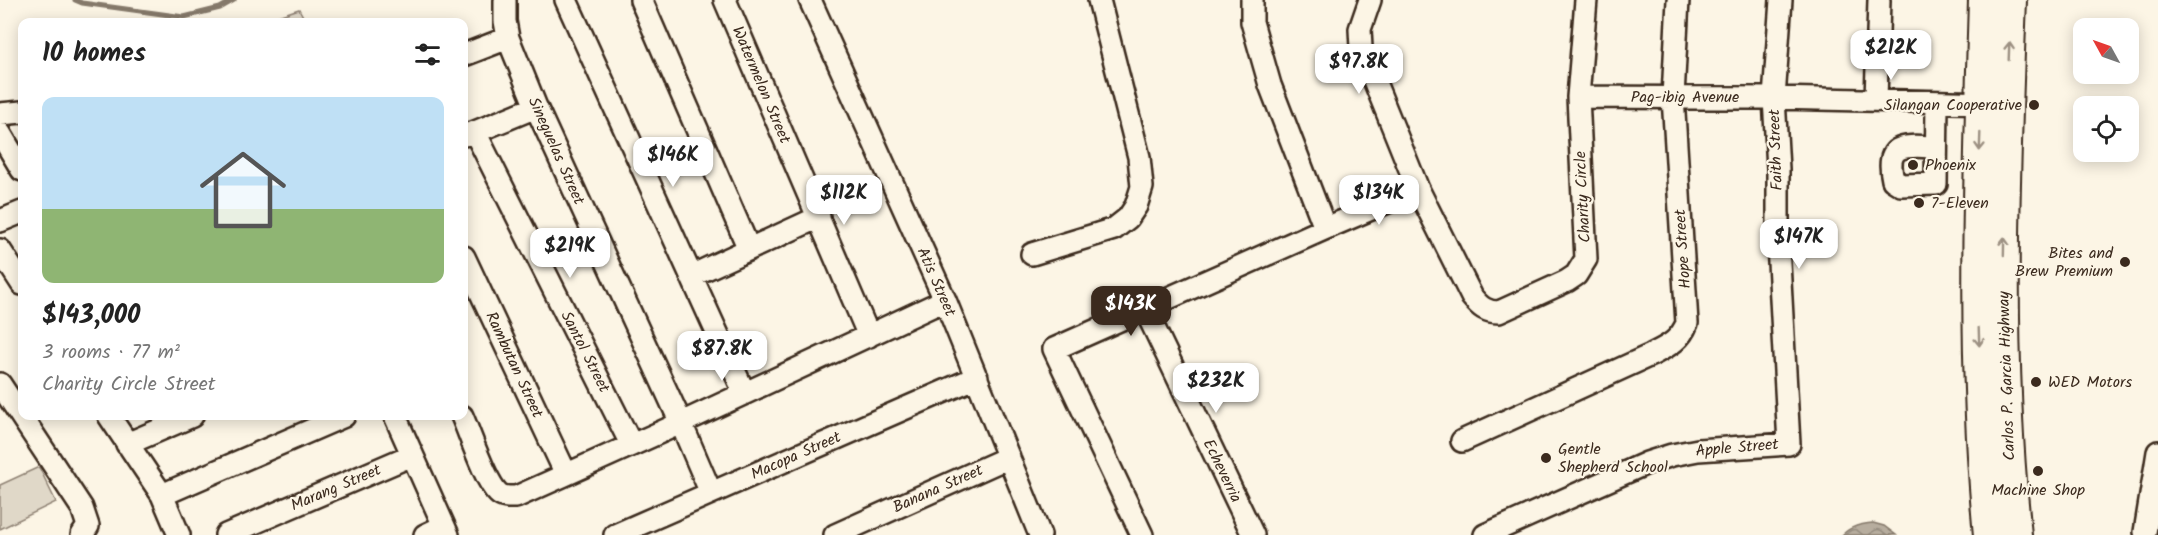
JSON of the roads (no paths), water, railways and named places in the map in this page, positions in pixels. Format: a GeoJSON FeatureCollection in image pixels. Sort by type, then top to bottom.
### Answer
{"type":"FeatureCollection","features":[{"type":"Feature","properties":{"kind":"highway","name":"Carlos P. Garcia Highway"},"geometry":{"type":"LineString","coordinates":[[1984,0],[1994,103],[1991,297],[1983,444],[1989,535]]}},
{"type":"Feature","properties":{"kind":"highway","name":"Carlos P. Garcia Highway"},"geometry":{"type":"LineString","coordinates":[[1994,103],[2011,0]]}},
{"type":"Feature","properties":{"kind":"highway","name":"Carlos P. Garcia Highway"},"geometry":{"type":"LineString","coordinates":[[1991,297],[2016,535]]}},
{"type":"Feature","properties":{"kind":"street","name":"Sineguelas Street"},"geometry":{"type":"LineString","coordinates":[[505,0],[508,38],[536,108],[711,493]]}},
{"type":"Feature","properties":{"kind":"street"},"geometry":{"type":"LineString","coordinates":[[566,0],[744,392]]}},
{"type":"Feature","properties":{"kind":"street"},"geometry":{"type":"LineString","coordinates":[[641,0],[749,249]]}},
{"type":"Feature","properties":{"kind":"street","name":"Watermelon Street"},"geometry":{"type":"LineString","coordinates":[[725,0],[869,336]]}},
{"type":"Feature","properties":{"kind":"street","name":"Atis Street"},"geometry":{"type":"LineString","coordinates":[[810,0],[945,300],[1040,535]]}},
{"type":"Feature","properties":{"kind":"street"},"geometry":{"type":"LineString","coordinates":[[1032,254],[1114,229],[1128,218],[1136,206],[1142,187],[1139,157],[1098,0]]}},
{"type":"Feature","properties":{"kind":"street"},"geometry":{"type":"LineString","coordinates":[[1252,0],[1252,22],[1270,85],[1326,228]]}},
{"type":"Feature","properties":{"kind":"street","name":"Charity Circle"},"geometry":{"type":"LineString","coordinates":[[1370,0],[1360,30],[1361,48],[1418,189],[1472,297],[1487,311],[1499,312],[1568,281],[1576,275],[1586,259],[1578,97],[1586,0]]}},
{"type":"Feature","properties":{"kind":"street","name":"Hope Street"},"geometry":{"type":"LineString","coordinates":[[1462,441],[1675,342],[1688,323],[1672,97],[1678,0]]}},
{"type":"Feature","properties":{"kind":"street","name":"Faith Street"},"geometry":{"type":"LineString","coordinates":[[1781,0],[1774,98],[1778,169],[1778,244],[1789,444]]}},
{"type":"Feature","properties":{"kind":"street"},"geometry":{"type":"LineString","coordinates":[[1876,100],[1879,0]]}},
{"type":"Feature","properties":{"kind":"street"},"geometry":{"type":"LineString","coordinates":[[468,53],[508,38]]}},
{"type":"Feature","properties":{"kind":"street","name":"Pag-ibig Avenue"},"geometry":{"type":"LineString","coordinates":[[1578,97],[1774,98],[1994,103]]}},
{"type":"Feature","properties":{"kind":"street"},"geometry":{"type":"LineString","coordinates":[[1936,102],[1936,147]]}},
{"type":"Feature","properties":{"kind":"street"},"geometry":{"type":"LineString","coordinates":[[469,133],[536,108]]}},
{"type":"Feature","properties":{"kind":"street"},"geometry":{"type":"LineString","coordinates":[[0,114],[18,112]]}},
{"type":"Feature","properties":{"kind":"street"},"geometry":{"type":"LineString","coordinates":[[0,133],[18,163]]}},
{"type":"Feature","properties":{"kind":"street","name":"Santol Street"},"geometry":{"type":"LineString","coordinates":[[469,133],[631,444]]}},
{"type":"Feature","properties":{"kind":"street"},"geometry":{"type":"LineString","coordinates":[[1142,535],[1054,349],[1418,189]]}},
{"type":"Feature","properties":{"kind":"street"},"geometry":{"type":"LineString","coordinates":[[0,221],[18,214]]}},
{"type":"Feature","properties":{"kind":"street"},"geometry":{"type":"LineString","coordinates":[[692,276],[819,217]]}},
{"type":"Feature","properties":{"kind":"street"},"geometry":{"type":"LineString","coordinates":[[0,250],[18,276]]}},
{"type":"Feature","properties":{"kind":"street","name":"Rambutan Street"},"geometry":{"type":"LineString","coordinates":[[468,266],[566,474]]}},
{"type":"Feature","properties":{"kind":"street"},"geometry":{"type":"LineString","coordinates":[[464,420],[489,481],[497,493],[503,497],[516,497],[945,300]]}},
{"type":"Feature","properties":{"kind":"street","name":"Echeverria"},"geometry":{"type":"LineString","coordinates":[[1145,309],[1253,535]]}},
{"type":"Feature","properties":{"kind":"street","name":"Macopa Street"},"geometry":{"type":"LineString","coordinates":[[615,535],[977,377]]}},
{"type":"Feature","properties":{"kind":"street"},"geometry":{"type":"LineString","coordinates":[[0,384],[18,411]]}},
{"type":"Feature","properties":{"kind":"street"},"geometry":{"type":"LineString","coordinates":[[24,420],[75,496],[86,518],[85,530]]}},
{"type":"Feature","properties":{"kind":"street"},"geometry":{"type":"LineString","coordinates":[[112,420],[162,495],[179,535]]}},
{"type":"Feature","properties":{"kind":"street"},"geometry":{"type":"LineString","coordinates":[[127,444],[183,420]]}},
{"type":"Feature","properties":{"kind":"street"},"geometry":{"type":"LineString","coordinates":[[162,495],[335,420]]}},
{"type":"Feature","properties":{"kind":"street"},"geometry":{"type":"LineString","coordinates":[[397,420],[412,455],[439,532]]}},
{"type":"Feature","properties":{"kind":"street","name":"Apple Street"},"geometry":{"type":"LineString","coordinates":[[1485,535],[1647,463],[1672,455],[1721,448],[1789,444]]}},
{"type":"Feature","properties":{"kind":"street"},"geometry":{"type":"LineString","coordinates":[[2145,532],[2158,452]]}},
{"type":"Feature","properties":{"kind":"street","name":"Marang Street"},"geometry":{"type":"LineString","coordinates":[[226,535],[412,455]]}},
{"type":"Feature","properties":{"kind":"street","name":"Banana Street"},"geometry":{"type":"LineString","coordinates":[[835,535],[1009,457]]}},
{"type":"Feature","properties":{"kind":"water"},"geometry":{"type":"Polygon","coordinates":[[[1873,523],[1884,526],[1896,535],[1842,535],[1856,526],[1873,523]]]}},
{"type":"Feature","properties":{"kind":"waterway"},"geometry":{"type":"LineString","coordinates":[[75,0],[82,3],[184,17],[220,8],[234,0]]}},
{"type":"Feature","properties":{"kind":"place","name":"Silangan Cooperative"},"geometry":{"type":"Point","coordinates":[2034,105]}},
{"type":"Feature","properties":{"kind":"place","name":"Phoenix"},"geometry":{"type":"Point","coordinates":[1913,165]}},
{"type":"Feature","properties":{"kind":"place","name":"7-Eleven"},"geometry":{"type":"Point","coordinates":[1919,203]}},
{"type":"Feature","properties":{"kind":"place","name":"Bites and Brew Premium"},"geometry":{"type":"Point","coordinates":[2125,262]}},
{"type":"Feature","properties":{"kind":"place","name":"WED Motors"},"geometry":{"type":"Point","coordinates":[2036,382]}},
{"type":"Feature","properties":{"kind":"place","name":"Gentle Shepherd School"},"geometry":{"type":"Point","coordinates":[1546,458]}},
{"type":"Feature","properties":{"kind":"place","name":"Machine Shop"},"geometry":{"type":"Point","coordinates":[2038,471]}}]}
